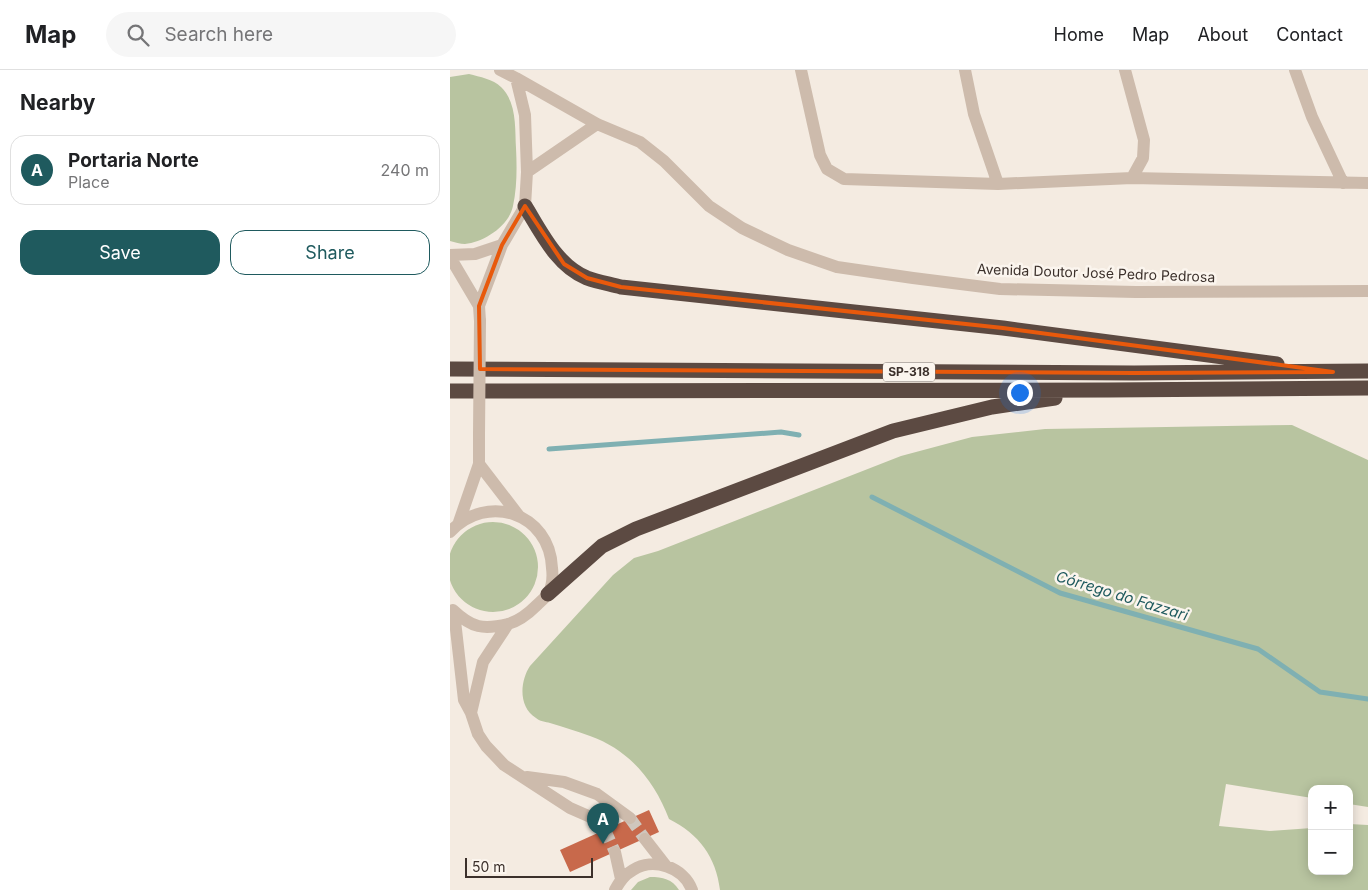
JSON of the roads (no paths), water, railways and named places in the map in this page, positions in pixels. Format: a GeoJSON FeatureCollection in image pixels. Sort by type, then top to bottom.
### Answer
{"type":"FeatureCollection","features":[{"type":"Feature","properties":{"kind":"highway"},"geometry":{"type":"LineString","coordinates":[[525,206],[564,264],[587,278],[621,287],[1002,328],[1333,372]]}},
{"type":"Feature","properties":{"kind":"highway","name":"SP-318"},"geometry":{"type":"LineString","coordinates":[[450,369],[1134,373],[1368,371]]}},
{"type":"Feature","properties":{"kind":"highway","name":"SP-318"},"geometry":{"type":"LineString","coordinates":[[450,391],[1368,388]]}},
{"type":"Feature","properties":{"kind":"highway"},"geometry":{"type":"LineString","coordinates":[[548,594],[602,546],[636,529],[892,431],[992,407],[1109,390]]}},
{"type":"Feature","properties":{"kind":"street"},"geometry":{"type":"LineString","coordinates":[[801,70],[820,155],[827,169],[844,179],[998,184],[1132,178],[1368,183]]}},
{"type":"Feature","properties":{"kind":"street"},"geometry":{"type":"LineString","coordinates":[[965,70],[974,114],[998,184]]}},
{"type":"Feature","properties":{"kind":"street"},"geometry":{"type":"LineString","coordinates":[[1125,70],[1144,140],[1143,158],[1132,178]]}},
{"type":"Feature","properties":{"kind":"street"},"geometry":{"type":"LineString","coordinates":[[1295,70],[1312,118],[1343,183]]}},
{"type":"Feature","properties":{"kind":"street"},"geometry":{"type":"LineString","coordinates":[[454,527],[479,464],[479,306],[502,245],[525,206],[528,172],[526,115],[507,72]]}},
{"type":"Feature","properties":{"kind":"street","name":"Avenida Doutor José Pedro Pedrosa"},"geometry":{"type":"LineString","coordinates":[[507,72],[597,124],[640,142],[664,161],[709,206],[742,228],[788,250],[837,267],[1000,289],[1136,292],[1368,292]]}},
{"type":"Feature","properties":{"kind":"street"},"geometry":{"type":"LineString","coordinates":[[528,172],[597,124]]}},
{"type":"Feature","properties":{"kind":"street"},"geometry":{"type":"LineString","coordinates":[[479,306],[450,256],[475,254],[502,245]]}},
{"type":"Feature","properties":{"kind":"street"},"geometry":{"type":"LineString","coordinates":[[479,464],[519,516]]}},
{"type":"Feature","properties":{"kind":"street"},"geometry":{"type":"LineString","coordinates":[[452,610],[467,622],[484,628],[515,622],[529,613],[548,594],[553,577],[552,558],[546,541],[534,526],[519,516],[504,511],[488,511],[473,514],[454,527]]}},
{"type":"Feature","properties":{"kind":"street"},"geometry":{"type":"LineString","coordinates":[[452,610],[464,700],[471,713],[478,734],[486,746],[504,765],[570,808],[603,826],[618,809]]}},
{"type":"Feature","properties":{"kind":"street"},"geometry":{"type":"LineString","coordinates":[[471,713],[483,662],[508,624]]}},
{"type":"Feature","properties":{"kind":"street"},"geometry":{"type":"LineString","coordinates":[[522,776],[564,782],[597,794],[630,818]]}},
{"type":"Feature","properties":{"kind":"street"},"geometry":{"type":"LineString","coordinates":[[645,839],[666,866]]}},
{"type":"Feature","properties":{"kind":"street"},"geometry":{"type":"LineString","coordinates":[[615,852],[618,884]]}},
{"type":"Feature","properties":{"kind":"street"},"geometry":{"type":"LineString","coordinates":[[618,884],[634,869],[650,864],[666,866],[680,873],[692,890]]}},
{"type":"Feature","properties":{"kind":"waterway"},"geometry":{"type":"LineString","coordinates":[[549,449],[781,432],[799,435]]}},
{"type":"Feature","properties":{"kind":"waterway","name":"Córrego do Fazzari"},"geometry":{"type":"LineString","coordinates":[[872,497],[1060,593],[1258,649],[1320,692],[1368,699]]}},
{"type":"Feature","properties":{"kind":"tunnel"},"geometry":{"type":"LineString","coordinates":[[630,818],[645,839]]}},
{"type":"Feature","properties":{"kind":"tunnel"},"geometry":{"type":"LineString","coordinates":[[605,830],[615,852]]}},
{"type":"Feature","properties":{"kind":"place","name":"Portaria Norte"},"geometry":{"type":"Point","coordinates":[603,844]}}]}
